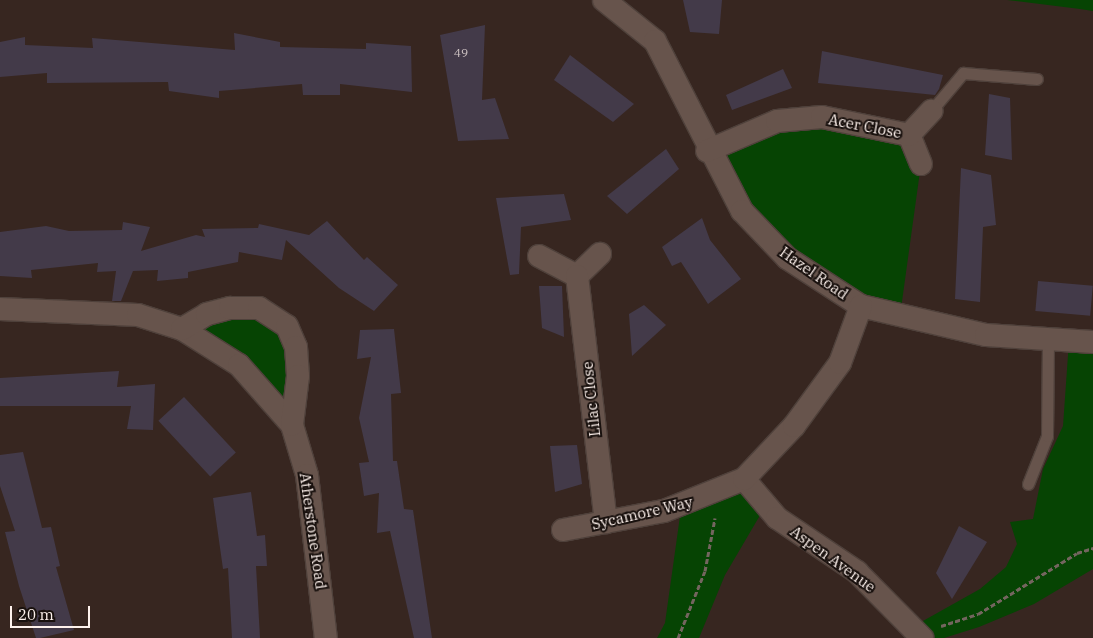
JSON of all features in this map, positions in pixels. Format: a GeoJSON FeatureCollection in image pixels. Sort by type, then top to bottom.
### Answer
{"type":"FeatureCollection","features":[{"type":"Feature","properties":{"kind":"street","name":"Hazel Road"},"geometry":{"type":"LineString","coordinates":[[604,0],[655,41],[708,151],[742,211],[787,258],[861,306],[986,336],[1093,342]]}},
{"type":"Feature","properties":{"kind":"street","name":"Acer Close"},"geometry":{"type":"LineString","coordinates":[[909,135],[931,111]]}},
{"type":"Feature","properties":{"kind":"street","name":"Acer Close"},"geometry":{"type":"LineString","coordinates":[[708,151],[777,121],[822,118],[909,135]]}},
{"type":"Feature","properties":{"kind":"street","name":"Acer Close"},"geometry":{"type":"LineString","coordinates":[[909,135],[921,164]]}},
{"type":"Feature","properties":{"kind":"street"},"geometry":{"type":"LineString","coordinates":[[539,256],[577,276],[600,254]]}},
{"type":"Feature","properties":{"kind":"street","name":"Lilac Close"},"geometry":{"type":"LineString","coordinates":[[577,276],[606,522]]}},
{"type":"Feature","properties":{"kind":"street","name":"Sycamore Way"},"geometry":{"type":"LineString","coordinates":[[564,530],[606,522],[711,495],[744,479],[794,426],[840,363],[861,306]]}},
{"type":"Feature","properties":{"kind":"street","name":"Atherstone Road"},"geometry":{"type":"LineString","coordinates":[[182,329],[207,314],[230,308],[259,308],[287,326],[296,346],[298,376],[292,425],[307,475],[326,638]]}},
{"type":"Feature","properties":{"kind":"street","name":"Atherstone Road"},"geometry":{"type":"LineString","coordinates":[[0,309],[138,315],[182,329],[239,365],[292,425]]}},
{"type":"Feature","properties":{"kind":"street","name":"Aspen Avenue"},"geometry":{"type":"LineString","coordinates":[[744,479],[776,518],[857,572],[921,635]]}},
{"type":"Feature","properties":{"kind":"lane"},"geometry":{"type":"LineString","coordinates":[[931,111],[963,73],[1037,79]]}},
{"type":"Feature","properties":{"kind":"lane"},"geometry":{"type":"LineString","coordinates":[[1028,484],[1047,436],[1048,339]]}},
{"type":"Feature","properties":{"kind":"path"},"geometry":{"type":"LineString","coordinates":[[678,638],[706,571],[716,527],[711,495]]}},
{"type":"Feature","properties":{"kind":"path"},"geometry":{"type":"LineString","coordinates":[[921,635],[978,614],[1077,553],[1093,548]]}},
{"type":"Feature","properties":{"kind":"green space"},"geometry":{"type":"Polygon","coordinates":[[[1007,0],[1093,0],[1093,11],[1080,9],[1007,0]]]}},
{"type":"Feature","properties":{"kind":"green space"},"geometry":{"type":"Polygon","coordinates":[[[777,121],[909,135],[921,164],[900,316],[787,258],[707,151],[777,121]]]}},
{"type":"Feature","properties":{"kind":"green space"},"geometry":{"type":"Polygon","coordinates":[[[230,308],[287,326],[292,425],[182,329],[230,308]]]}},
{"type":"Feature","properties":{"kind":"green space"},"geometry":{"type":"Polygon","coordinates":[[[1069,341],[1093,342],[1093,569],[1034,604],[979,627],[944,638],[920,638],[914,626],[980,589],[1006,567],[1017,544],[1010,522],[1033,519],[1043,469],[1063,426],[1069,341]]]}},
{"type":"Feature","properties":{"kind":"green space"},"geometry":{"type":"Polygon","coordinates":[[[744,479],[766,505],[725,575],[699,638],[657,638],[665,623],[681,509],[744,479]]]}},
{"type":"Feature","properties":{"kind":"building"},"geometry":{"type":"Polygon","coordinates":[[[683,0],[722,0],[719,34],[690,32],[683,0]]]}},
{"type":"Feature","properties":{"kind":"building"},"geometry":{"type":"Polygon","coordinates":[[[485,25],[482,100],[495,98],[509,139],[458,141],[440,35],[485,25]]]}},
{"type":"Feature","properties":{"kind":"building"},"geometry":{"type":"Polygon","coordinates":[[[234,33],[280,42],[280,47],[366,49],[366,43],[411,46],[412,92],[340,84],[340,95],[303,95],[302,84],[219,91],[219,98],[169,91],[168,82],[47,83],[47,73],[0,77],[0,42],[25,37],[25,45],[93,48],[92,38],[235,50],[234,33]]]}},
{"type":"Feature","properties":{"kind":"building"},"geometry":{"type":"Polygon","coordinates":[[[822,51],[943,75],[935,95],[818,83],[822,51]]]}},
{"type":"Feature","properties":{"kind":"building"},"geometry":{"type":"Polygon","coordinates":[[[570,55],[634,104],[613,122],[554,80],[570,55]]]}},
{"type":"Feature","properties":{"kind":"building"},"geometry":{"type":"Polygon","coordinates":[[[783,69],[792,88],[732,110],[726,95],[783,69]]]}},
{"type":"Feature","properties":{"kind":"building"},"geometry":{"type":"Polygon","coordinates":[[[989,94],[1010,98],[1012,160],[985,155],[989,94]]]}},
{"type":"Feature","properties":{"kind":"building"},"geometry":{"type":"Polygon","coordinates":[[[666,149],[679,169],[627,214],[607,196],[666,149]]]}},
{"type":"Feature","properties":{"kind":"building"},"geometry":{"type":"Polygon","coordinates":[[[961,168],[991,175],[996,225],[983,227],[980,302],[955,299],[961,168]]]}},
{"type":"Feature","properties":{"kind":"building"},"geometry":{"type":"Polygon","coordinates":[[[564,194],[571,220],[521,227],[519,274],[510,275],[496,198],[564,194]]]}},
{"type":"Feature","properties":{"kind":"building"},"geometry":{"type":"Polygon","coordinates":[[[702,218],[710,240],[741,279],[708,304],[681,262],[672,266],[662,247],[702,218]]]}},
{"type":"Feature","properties":{"kind":"building"},"geometry":{"type":"Polygon","coordinates":[[[327,221],[364,260],[367,257],[398,285],[374,311],[339,288],[286,240],[282,260],[239,252],[238,262],[188,272],[188,278],[157,281],[158,270],[133,271],[121,301],[112,301],[116,271],[97,272],[98,263],[31,270],[32,278],[0,276],[0,232],[46,226],[69,231],[122,230],[123,222],[150,227],[141,251],[196,235],[205,237],[202,229],[258,228],[259,224],[309,235],[327,221]]]}},
{"type":"Feature","properties":{"kind":"building"},"geometry":{"type":"Polygon","coordinates":[[[1038,281],[1093,286],[1090,316],[1035,311],[1038,281]]]}},
{"type":"Feature","properties":{"kind":"building"},"geometry":{"type":"Polygon","coordinates":[[[539,286],[562,286],[564,337],[542,328],[539,286]]]}},
{"type":"Feature","properties":{"kind":"building"},"geometry":{"type":"Polygon","coordinates":[[[644,305],[666,325],[632,356],[629,314],[644,305]]]}},
{"type":"Feature","properties":{"kind":"building"},"geometry":{"type":"Polygon","coordinates":[[[394,329],[401,393],[391,394],[393,461],[397,461],[404,509],[413,510],[432,638],[414,638],[390,531],[377,533],[379,493],[364,496],[359,463],[369,462],[359,418],[371,357],[357,359],[360,330],[394,329]]]}},
{"type":"Feature","properties":{"kind":"building"},"geometry":{"type":"Polygon","coordinates":[[[119,371],[117,387],[155,384],[153,430],[127,429],[131,406],[0,406],[0,378],[119,371]]]}},
{"type":"Feature","properties":{"kind":"building"},"geometry":{"type":"Polygon","coordinates":[[[184,397],[236,453],[210,476],[158,421],[184,397]]]}},
{"type":"Feature","properties":{"kind":"building"},"geometry":{"type":"Polygon","coordinates":[[[577,445],[582,484],[555,492],[550,446],[577,445]]]}},
{"type":"Feature","properties":{"kind":"building"},"geometry":{"type":"Polygon","coordinates":[[[23,452],[42,528],[51,527],[60,566],[56,567],[74,630],[40,638],[36,638],[19,586],[5,532],[15,531],[0,486],[0,455],[23,452]]]}},
{"type":"Feature","properties":{"kind":"building"},"geometry":{"type":"Polygon","coordinates":[[[251,492],[257,536],[265,535],[267,566],[256,566],[260,638],[232,638],[228,568],[223,569],[213,498],[251,492]]]}},
{"type":"Feature","properties":{"kind":"building"},"geometry":{"type":"Polygon","coordinates":[[[959,526],[987,542],[952,599],[936,573],[959,526]]]}}]}
